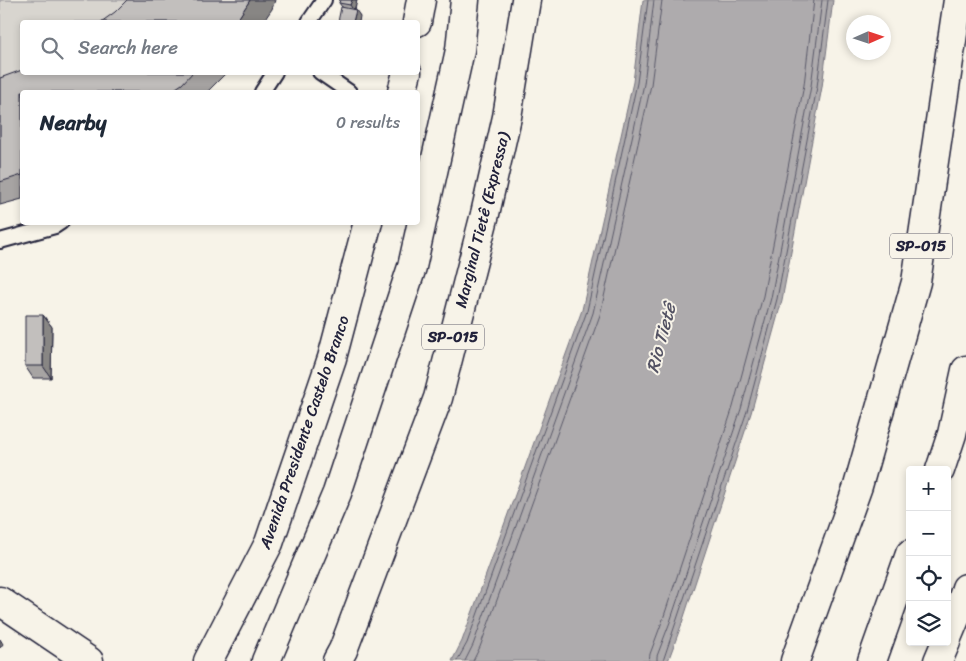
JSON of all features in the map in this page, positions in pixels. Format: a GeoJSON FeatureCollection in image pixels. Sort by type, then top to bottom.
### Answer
{"type":"FeatureCollection","features":[{"type":"Feature","properties":{"kind":"main road"},"geometry":{"type":"LineString","coordinates":[[417,20],[421,0]]}},
{"type":"Feature","properties":{"kind":"main road"},"geometry":{"type":"LineString","coordinates":[[266,661],[338,493],[412,268],[460,50],[465,0]]}},
{"type":"Feature","properties":{"kind":"main road","name":"Marginal Tietê (Expressa)"},"geometry":{"type":"LineString","coordinates":[[337,661],[343,650],[438,398],[485,214],[507,117],[526,0]]}},
{"type":"Feature","properties":{"kind":"main road","name":"SP-015"},"geometry":{"type":"LineString","coordinates":[[795,661],[858,486],[916,282],[958,0]]}},
{"type":"Feature","properties":{"kind":"main road"},"geometry":{"type":"LineString","coordinates":[[402,90],[406,75]]}},
{"type":"Feature","properties":{"kind":"main road","name":"Avenida Presidente Castelo Branco"},"geometry":{"type":"LineString","coordinates":[[208,661],[269,543],[332,358],[367,225]]}},
{"type":"Feature","properties":{"kind":"main road"},"geometry":{"type":"LineString","coordinates":[[941,466],[952,434],[966,370]]}},
{"type":"Feature","properties":{"kind":"main road"},"geometry":{"type":"LineString","coordinates":[[872,661],[909,556]]}},
{"type":"Feature","properties":{"kind":"main road"},"geometry":{"type":"LineString","coordinates":[[951,628],[966,588]]}},
{"type":"Feature","properties":{"kind":"main road"},"geometry":{"type":"LineString","coordinates":[[0,601],[89,661]]}},
{"type":"Feature","properties":{"kind":"main road"},"geometry":{"type":"LineString","coordinates":[[938,661],[944,646]]}},
{"type":"Feature","properties":{"kind":"lane"},"geometry":{"type":"LineString","coordinates":[[310,20],[324,0]]}},
{"type":"Feature","properties":{"kind":"lane"},"geometry":{"type":"LineString","coordinates":[[263,90],[274,75]]}},
{"type":"Feature","properties":{"kind":"lane"},"geometry":{"type":"LineString","coordinates":[[324,75],[346,90]]}},
{"type":"Feature","properties":{"kind":"lane"},"geometry":{"type":"LineString","coordinates":[[0,241],[56,225]]}},
{"type":"Feature","properties":{"kind":"shaded area"},"geometry":{"type":"Polygon","coordinates":[[[0,0],[269,0],[260,20],[20,20],[20,75],[22,75],[22,90],[20,90],[20,101],[0,192],[0,0]]]}},
{"type":"Feature","properties":{"kind":"water","name":"Rio Tietê"},"geometry":{"type":"Polygon","coordinates":[[[643,0],[833,0],[822,87],[782,300],[751,413],[668,661],[452,661],[462,641],[582,310],[633,82],[643,0]]]}},
{"type":"Feature","properties":{"kind":"building"},"geometry":{"type":"Polygon","coordinates":[[[127,0],[250,0],[237,20],[104,20],[127,0]]]}},
{"type":"Feature","properties":{"kind":"building"},"geometry":{"type":"Polygon","coordinates":[[[340,0],[352,0],[350,5],[339,3],[340,0]]]}},
{"type":"Feature","properties":{"kind":"building"},"geometry":{"type":"Polygon","coordinates":[[[341,7],[356,10],[354,20],[338,20],[341,7]]]}},
{"type":"Feature","properties":{"kind":"building"},"geometry":{"type":"Polygon","coordinates":[[[20,71],[20,75],[190,75],[173,90],[20,90],[20,176],[0,182],[0,78],[20,71]]]}},
{"type":"Feature","properties":{"kind":"building"},"geometry":{"type":"Polygon","coordinates":[[[25,315],[43,315],[43,366],[25,366],[25,315]]]}}]}
